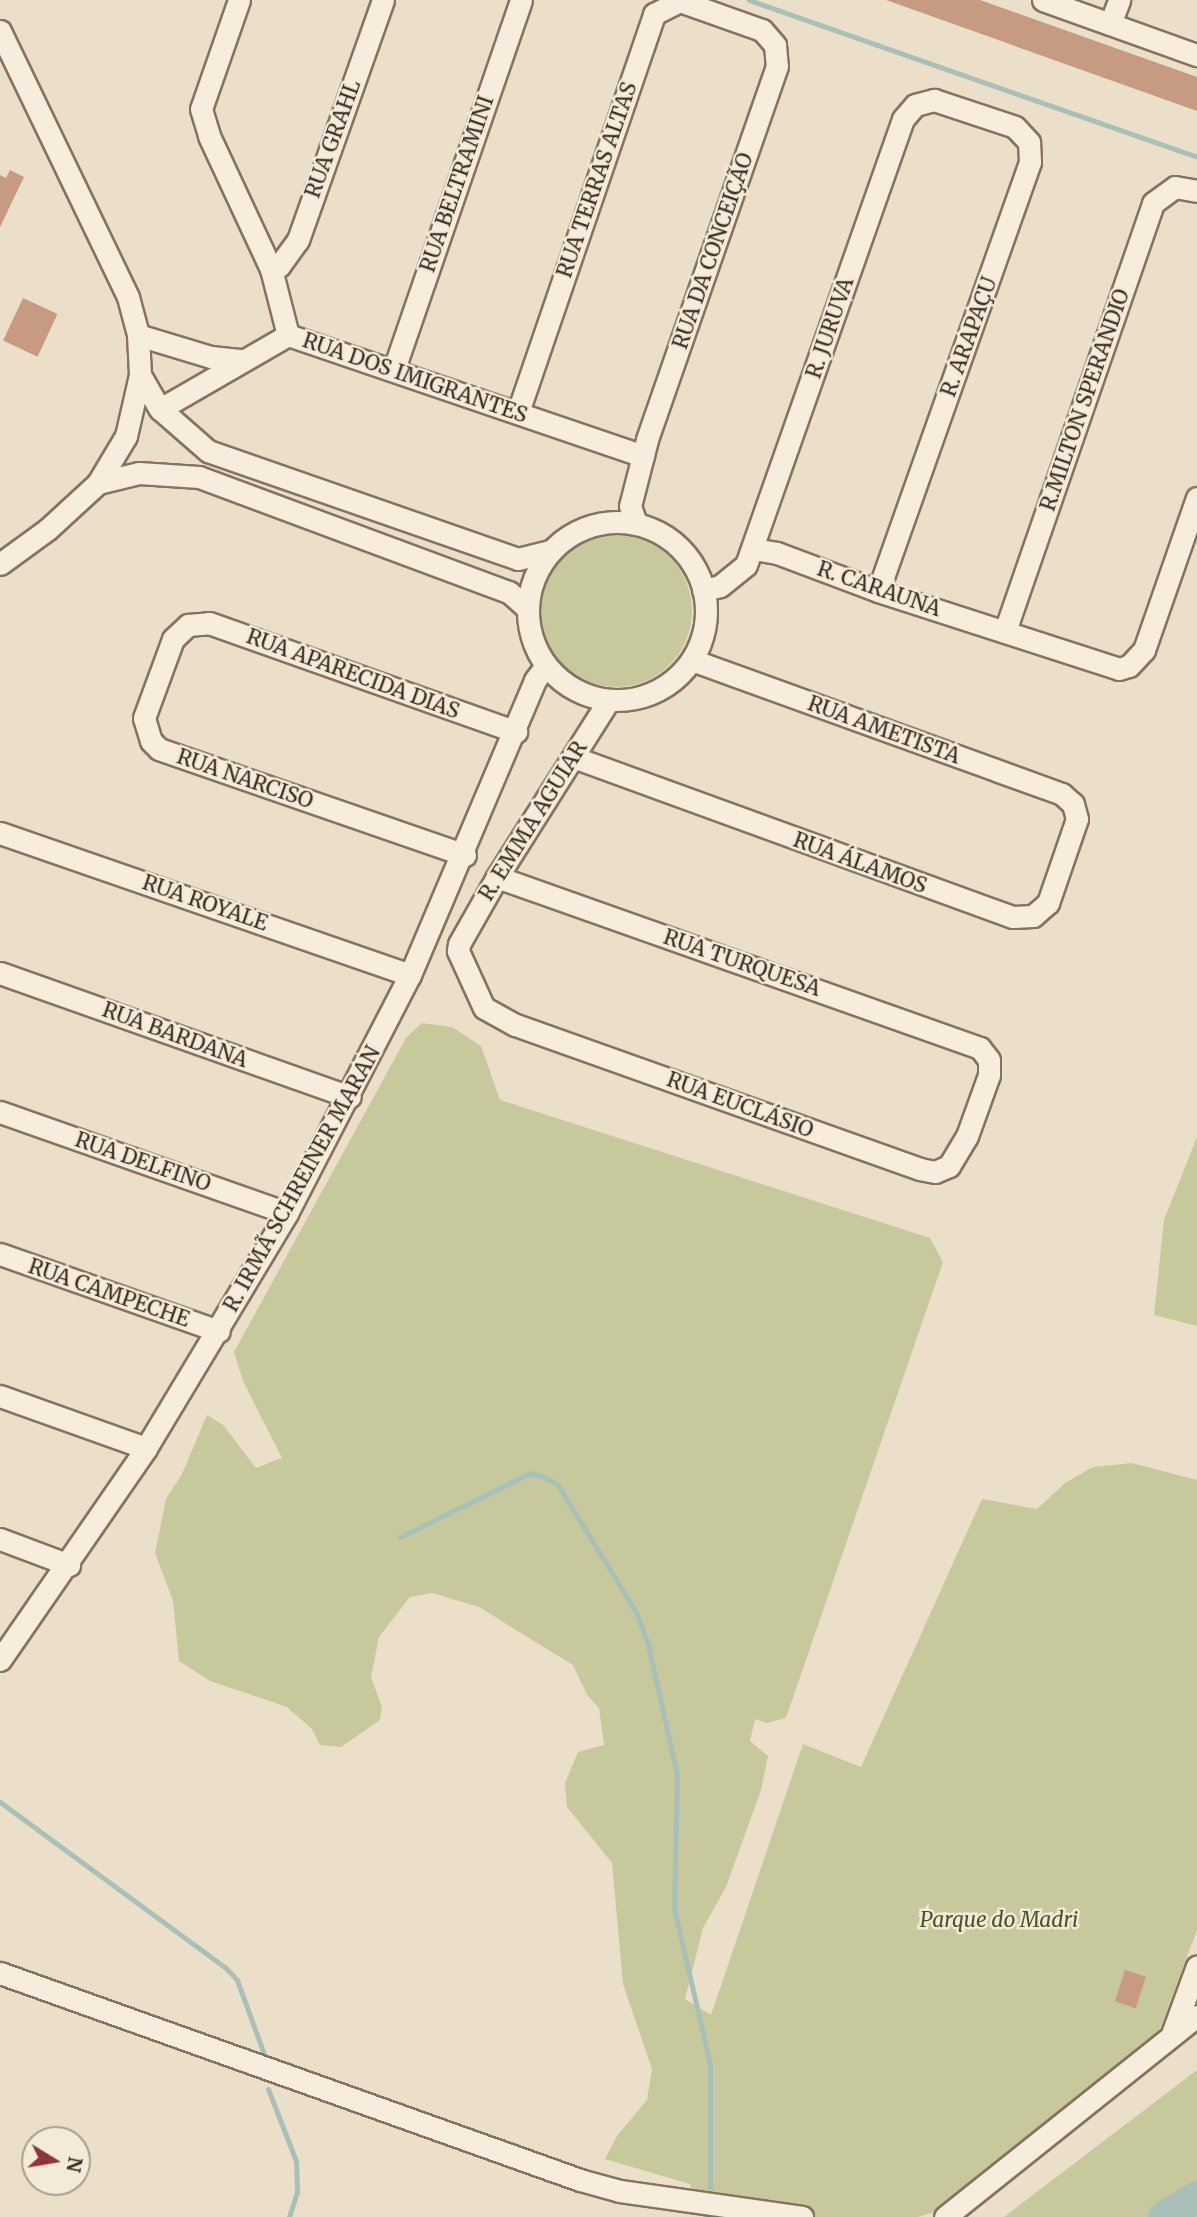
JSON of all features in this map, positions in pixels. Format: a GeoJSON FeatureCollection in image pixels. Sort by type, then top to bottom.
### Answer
{"type":"FeatureCollection","features":[{"type":"Feature","properties":{"kind":"street","name":"RUA DOS IMIGRANTES"},"geometry":{"type":"LineString","coordinates":[[239,0],[201,109],[209,136],[271,269],[288,335],[643,456]]}},
{"type":"Feature","properties":{"kind":"street","name":"RUA GRAHL"},"geometry":{"type":"LineString","coordinates":[[271,269],[285,260],[298,240],[383,0]]}},
{"type":"Feature","properties":{"kind":"street","name":"RUA BELTRAMINI"},"geometry":{"type":"LineString","coordinates":[[394,369],[522,0]]}},
{"type":"Feature","properties":{"kind":"street"},"geometry":{"type":"LineString","coordinates":[[1043,0],[1197,55]]}},
{"type":"Feature","properties":{"kind":"street"},"geometry":{"type":"LineString","coordinates":[[1110,24],[1119,0]]}},
{"type":"Feature","properties":{"kind":"street","name":"RUA TERRAS ALTAS"},"geometry":{"type":"LineString","coordinates":[[518,412],[654,14],[680,1],[717,13]]}},
{"type":"Feature","properties":{"kind":"street","name":"RUA DA CONCEIÇÃO"},"geometry":{"type":"LineString","coordinates":[[636,523],[629,506],[643,456],[777,66],[775,45],[762,30],[717,13]]}},
{"type":"Feature","properties":{"kind":"street"},"geometry":{"type":"LineString","coordinates":[[0,31],[118,273],[138,335],[140,375],[126,436],[98,483],[48,529],[0,564]]}},
{"type":"Feature","properties":{"kind":"street","name":"R. JURUVA"},"geometry":{"type":"LineString","coordinates":[[704,590],[735,578],[753,550],[903,119],[915,105],[934,100],[974,113]]}},
{"type":"Feature","properties":{"kind":"street","name":"R. ARAPAÇU"},"geometry":{"type":"LineString","coordinates":[[878,592],[1031,163],[1029,142],[1023,133],[974,113]]}},
{"type":"Feature","properties":{"kind":"street","name":"R.MILTON SPERANDIO"},"geometry":{"type":"LineString","coordinates":[[1005,631],[1153,204],[1166,190],[1191,189]]}},
{"type":"Feature","properties":{"kind":"street"},"geometry":{"type":"LineString","coordinates":[[138,335],[211,357],[242,360]]}},
{"type":"Feature","properties":{"kind":"street"},"geometry":{"type":"LineString","coordinates":[[160,409],[288,335]]}},
{"type":"Feature","properties":{"kind":"street"},"geometry":{"type":"LineString","coordinates":[[140,375],[160,409],[208,451],[518,559],[550,551],[589,526],[636,523],[679,547],[704,590],[704,626],[691,660],[657,691],[609,700],[569,687],[546,666],[532,639],[527,608],[534,578],[550,551]]}},
{"type":"Feature","properties":{"kind":"street"},"geometry":{"type":"LineString","coordinates":[[98,483],[139,473],[200,477],[509,592],[527,608]]}},
{"type":"Feature","properties":{"kind":"street","name":"R. CARAUNA"},"geometry":{"type":"LineString","coordinates":[[753,550],[777,553],[878,592],[1005,631],[1108,668],[1129,666],[1144,650],[1197,498]]}},
{"type":"Feature","properties":{"kind":"street","name":"RUA APARECIDA DIAS"},"geometry":{"type":"LineString","coordinates":[[188,625],[209,623],[516,732]]}},
{"type":"Feature","properties":{"kind":"street","name":"RUA NARCISO"},"geometry":{"type":"LineString","coordinates":[[188,625],[173,639],[144,718],[145,730],[159,749],[465,855]]}},
{"type":"Feature","properties":{"kind":"street","name":"RUA AMETISTA"},"geometry":{"type":"LineString","coordinates":[[691,660],[1062,794],[1073,804]]}},
{"type":"Feature","properties":{"kind":"street","name":"R. IRMÃ SCHREINER MARAN"},"geometry":{"type":"LineString","coordinates":[[0,1660],[69,1565],[146,1448],[219,1331],[287,1213],[350,1097],[410,975],[465,855],[535,680],[546,666]]}},
{"type":"Feature","properties":{"kind":"street","name":"R. EMMA AGUIAR"},"geometry":{"type":"LineString","coordinates":[[459,944],[497,877],[609,700]]}},
{"type":"Feature","properties":{"kind":"street","name":"RUA ÁLAMOS"},"geometry":{"type":"LineString","coordinates":[[573,758],[1013,917],[1033,916],[1048,902],[1077,819],[1073,804]]}},
{"type":"Feature","properties":{"kind":"street","name":"RUA ROYALE"},"geometry":{"type":"LineString","coordinates":[[0,833],[410,975]]}},
{"type":"Feature","properties":{"kind":"street","name":"RUA TURQUESA"},"geometry":{"type":"LineString","coordinates":[[497,877],[974,1045],[986,1053]]}},
{"type":"Feature","properties":{"kind":"street","name":"RUA EUCLÁSIO"},"geometry":{"type":"LineString","coordinates":[[459,944],[458,951],[484,1008],[500,1018],[920,1169],[935,1172],[949,1166],[967,1136],[989,1075],[986,1053]]}},
{"type":"Feature","properties":{"kind":"street","name":"RUA BARDANA"},"geometry":{"type":"LineString","coordinates":[[0,973],[350,1097]]}},
{"type":"Feature","properties":{"kind":"street","name":"RUA DELFINO"},"geometry":{"type":"LineString","coordinates":[[0,1111],[287,1213]]}},
{"type":"Feature","properties":{"kind":"street","name":"RUA CAMPECHE"},"geometry":{"type":"LineString","coordinates":[[0,1254],[219,1331]]}},
{"type":"Feature","properties":{"kind":"street"},"geometry":{"type":"LineString","coordinates":[[0,1396],[146,1448]]}},
{"type":"Feature","properties":{"kind":"street"},"geometry":{"type":"LineString","coordinates":[[0,1539],[69,1565]]}},
{"type":"Feature","properties":{"kind":"street"},"geometry":{"type":"LineString","coordinates":[[1172,2034],[1197,1966]]}},
{"type":"Feature","properties":{"kind":"street"},"geometry":{"type":"LineString","coordinates":[[0,1973],[580,2180],[620,2191],[802,2217]]}},
{"type":"Feature","properties":{"kind":"street"},"geometry":{"type":"LineString","coordinates":[[945,2217],[1197,2016]]}},
{"type":"Feature","properties":{"kind":"green space"},"geometry":{"type":"Polygon","coordinates":[[[616,535],[645,541],[670,557],[686,582],[692,611],[686,640],[670,665],[645,681],[616,687],[587,681],[562,665],[546,640],[540,611],[546,582],[562,557],[587,541],[616,535]]]}},
{"type":"Feature","properties":{"kind":"green space","name":"Parque do Madri"},"geometry":{"type":"Polygon","coordinates":[[[422,1023],[452,1027],[481,1046],[500,1100],[930,1238],[943,1262],[786,1718],[767,1723],[755,1719],[750,1741],[768,1756],[761,1790],[726,1887],[703,1928],[685,1999],[711,2015],[803,1744],[861,1767],[982,1499],[1037,1509],[1065,1483],[1093,1467],[1132,1463],[1197,1480],[1197,1930],[1158,2034],[957,2206],[918,2217],[703,2217],[690,2184],[605,2159],[617,2136],[647,2100],[652,2069],[623,1984],[612,1863],[567,1807],[565,1783],[578,1752],[604,1745],[599,1708],[587,1695],[573,1665],[479,1607],[432,1593],[410,1597],[379,1637],[371,1677],[382,1707],[380,1720],[341,1747],[320,1745],[312,1729],[287,1707],[210,1681],[179,1661],[173,1601],[155,1553],[166,1499],[182,1474],[207,1415],[223,1425],[256,1468],[282,1458],[243,1381],[234,1352],[406,1038],[422,1023]]]}},
{"type":"Feature","properties":{"kind":"green space"},"geometry":{"type":"Polygon","coordinates":[[[1197,1137],[1197,1326],[1154,1315],[1164,1220],[1197,1137]]]}},
{"type":"Feature","properties":{"kind":"green space"},"geometry":{"type":"Polygon","coordinates":[[[1197,2070],[1197,2217],[1004,2217],[1197,2070]]]}},
{"type":"Feature","properties":{"kind":"building"},"geometry":{"type":"Polygon","coordinates":[[[886,0],[980,0],[1197,77],[1197,111],[886,0]]]}},
{"type":"Feature","properties":{"kind":"building"},"geometry":{"type":"Polygon","coordinates":[[[10,170],[24,177],[0,227],[0,175],[6,178],[10,170]]]}},
{"type":"Feature","properties":{"kind":"building"},"geometry":{"type":"Polygon","coordinates":[[[23,298],[57,314],[38,357],[3,341],[23,298]]]}},
{"type":"Feature","properties":{"kind":"building"},"geometry":{"type":"Polygon","coordinates":[[[1125,1970],[1146,1977],[1136,2008],[1115,2001],[1125,1970]]]}},
{"type":"Feature","properties":{"kind":"waterway"},"geometry":{"type":"LineString","coordinates":[[749,0],[1197,157]]}},
{"type":"Feature","properties":{"kind":"waterway"},"geometry":{"type":"LineString","coordinates":[[400,1537],[530,1473],[542,1476],[558,1485],[637,1614],[648,1644],[677,1775],[674,1908],[710,2064],[710,2187]]}},
{"type":"Feature","properties":{"kind":"waterway"},"geometry":{"type":"LineString","coordinates":[[0,1802],[225,1967],[237,1980],[264,2054]]}},
{"type":"Feature","properties":{"kind":"waterway"},"geometry":{"type":"LineString","coordinates":[[268,2089],[296,2161],[297,2192],[289,2217]]}},
{"type":"Feature","properties":{"kind":"waterway"},"geometry":{"type":"LineString","coordinates":[[1164,2217],[1197,2197]]}}]}
